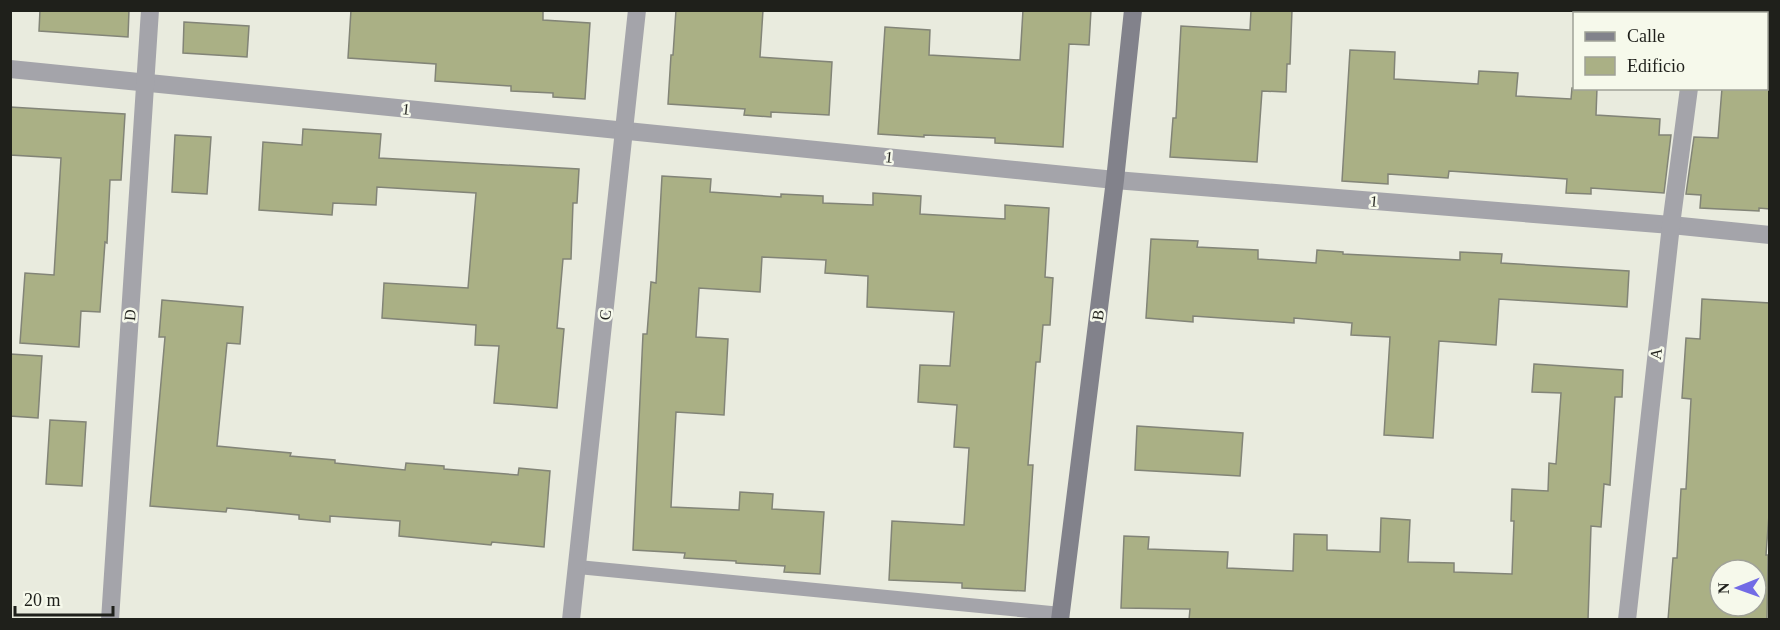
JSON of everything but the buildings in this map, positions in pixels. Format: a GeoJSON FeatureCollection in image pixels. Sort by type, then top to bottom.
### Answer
{"type":"FeatureCollection","features":[{"type":"Feature","properties":{"kind":"street","name":"D"},"geometry":{"type":"LineString","coordinates":[[110,620],[150,10]]}},
{"type":"Feature","properties":{"kind":"street","name":"C"},"geometry":{"type":"LineString","coordinates":[[571,620],[637,10]]}},
{"type":"Feature","properties":{"kind":"street","name":"B"},"geometry":{"type":"LineString","coordinates":[[1061,617],[1115,180],[1133,10]]}},
{"type":"Feature","properties":{"kind":"street","name":"1"},"geometry":{"type":"LineString","coordinates":[[10,69],[1115,180],[1770,235]]}},
{"type":"Feature","properties":{"kind":"street","name":"A"},"geometry":{"type":"LineString","coordinates":[[1627,620],[1671,225],[1689,90]]}},
{"type":"Feature","properties":{"kind":"lane"},"geometry":{"type":"LineString","coordinates":[[578,567],[1061,617]]}}]}
